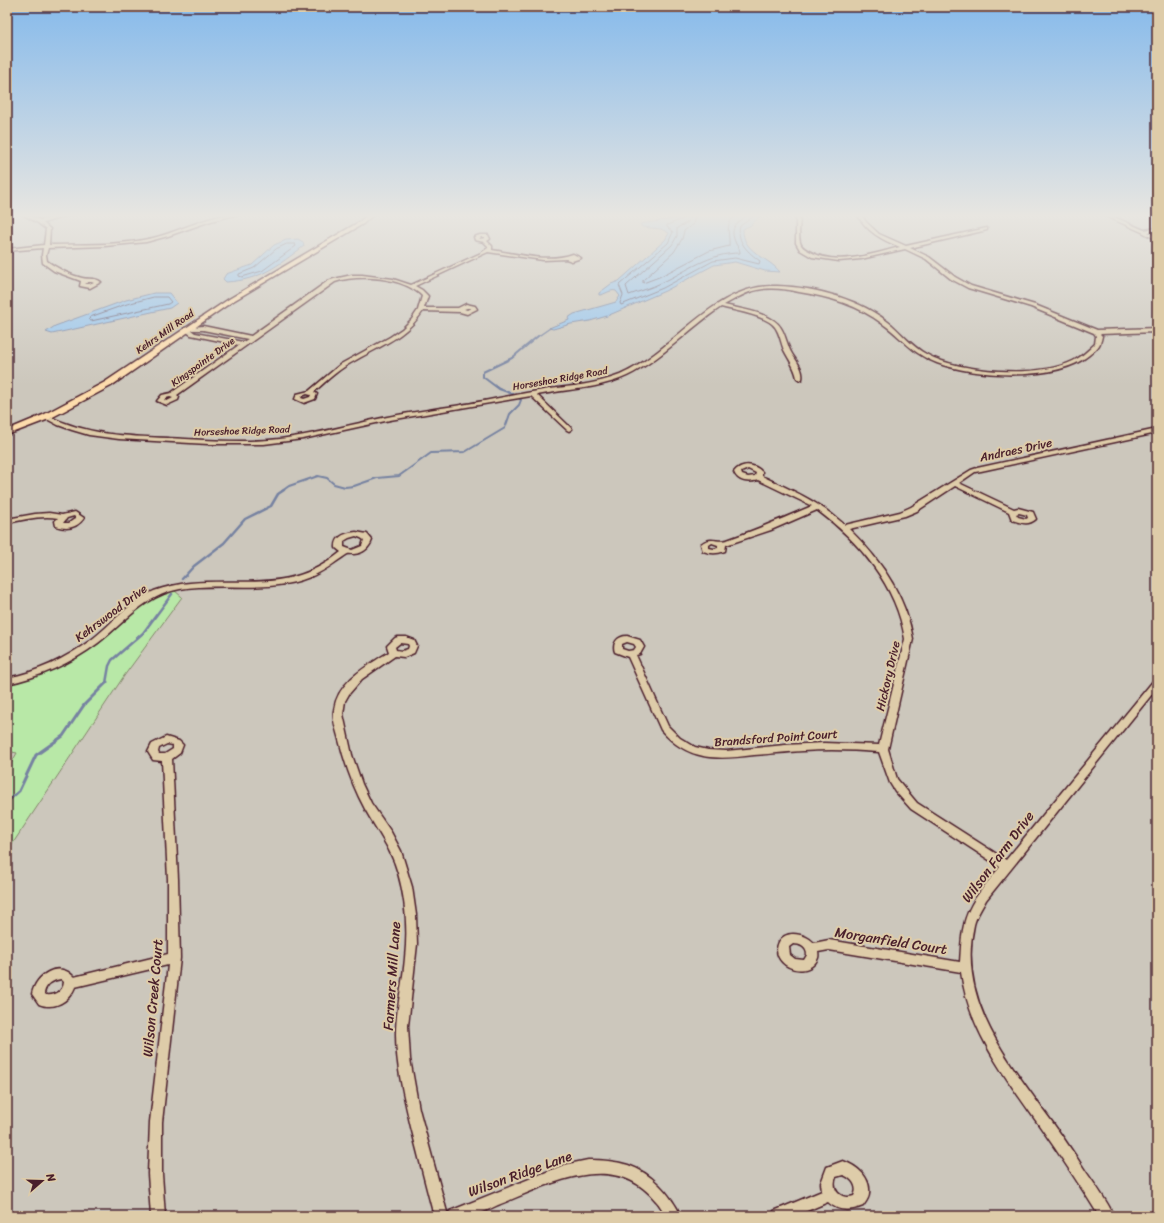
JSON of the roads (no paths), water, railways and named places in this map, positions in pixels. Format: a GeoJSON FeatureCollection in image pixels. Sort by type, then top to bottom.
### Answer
{"type":"FeatureCollection","features":[{"type":"Feature","properties":{"kind":"main road","name":"Kehrs Mill Road"},"geometry":{"type":"LineString","coordinates":[[7,433],[46,417],[108,384],[186,329],[277,271]]}},
{"type":"Feature","properties":{"kind":"street"},"geometry":{"type":"LineString","coordinates":[[59,271],[85,281]]}},
{"type":"Feature","properties":{"kind":"street"},"geometry":{"type":"LineString","coordinates":[[412,286],[444,271]]}},
{"type":"Feature","properties":{"kind":"street"},"geometry":{"type":"LineString","coordinates":[[943,271],[965,286],[1035,307],[1096,332],[1157,330]]}},
{"type":"Feature","properties":{"kind":"street","name":"Kingspointe Drive"},"geometry":{"type":"LineString","coordinates":[[173,395],[325,286],[339,279],[362,276],[412,286]]}},
{"type":"Feature","properties":{"kind":"street"},"geometry":{"type":"LineString","coordinates":[[310,393],[342,365],[396,336],[408,325],[420,309],[425,296],[422,292],[412,286]]}},
{"type":"Feature","properties":{"kind":"street","name":"Horseshoe Ridge Road"},"geometry":{"type":"LineString","coordinates":[[46,417],[63,426],[84,433],[125,439],[230,442],[276,441],[380,420],[586,386],[625,375],[649,362],[721,306],[744,291],[768,287],[788,288],[836,298],[855,304],[874,315],[926,356],[967,368],[1009,372],[1033,372],[1054,368],[1074,362],[1098,344],[1098,336],[1096,332]]}},
{"type":"Feature","properties":{"kind":"street"},"geometry":{"type":"LineString","coordinates":[[721,306],[761,317],[775,323],[778,326],[786,348],[798,367],[800,378]]}},
{"type":"Feature","properties":{"kind":"street"},"geometry":{"type":"LineString","coordinates":[[420,309],[461,310]]}},
{"type":"Feature","properties":{"kind":"street","name":"Kingspointe Drive"},"geometry":{"type":"LineString","coordinates":[[186,329],[203,328],[253,338]]}},
{"type":"Feature","properties":{"kind":"street","name":"Kingspointe Drive"},"geometry":{"type":"LineString","coordinates":[[186,329],[193,334],[244,344]]}},
{"type":"Feature","properties":{"kind":"street"},"geometry":{"type":"LineString","coordinates":[[533,394],[569,429]]}},
{"type":"Feature","properties":{"kind":"street","name":"Andraes Drive"},"geometry":{"type":"LineString","coordinates":[[843,528],[902,514],[914,509],[972,471],[1157,431]]}},
{"type":"Feature","properties":{"kind":"street","name":"Hickory Drive"},"geometry":{"type":"LineString","coordinates":[[758,477],[817,507],[843,528],[875,563],[890,585],[902,609],[909,629],[909,639],[883,749]]}},
{"type":"Feature","properties":{"kind":"street"},"geometry":{"type":"LineString","coordinates":[[954,483],[1014,512]]}},
{"type":"Feature","properties":{"kind":"street"},"geometry":{"type":"LineString","coordinates":[[722,544],[768,528],[817,507]]}},
{"type":"Feature","properties":{"kind":"street"},"geometry":{"type":"LineString","coordinates":[[7,521],[56,515],[62,517]]}},
{"type":"Feature","properties":{"kind":"street","name":"Kehrswood Drive"},"geometry":{"type":"LineString","coordinates":[[7,681],[33,674],[64,661],[87,647],[134,608],[157,593],[177,587],[203,583],[262,584],[290,581],[320,571],[333,563],[346,551]]}},
{"type":"Feature","properties":{"kind":"street","name":"Farmers Mill Lane"},"geometry":{"type":"LineString","coordinates":[[394,653],[350,686],[340,704],[338,714],[351,769],[356,783],[364,800],[388,836],[398,857],[406,882],[413,933],[410,972],[402,1034],[405,1069],[410,1101],[441,1216]]}},
{"type":"Feature","properties":{"kind":"street","name":"Brandsford Point Court"},"geometry":{"type":"LineString","coordinates":[[631,654],[664,728],[680,744],[692,750],[714,755],[726,755],[818,745],[861,746],[883,749]]}},
{"type":"Feature","properties":{"kind":"street","name":"Wilson Farm Drive"},"geometry":{"type":"LineString","coordinates":[[1107,1216],[1072,1162],[1000,1060],[974,1008],[965,968],[965,949],[971,917],[982,897],[1157,682]]}},
{"type":"Feature","properties":{"kind":"street"},"geometry":{"type":"LineString","coordinates":[[883,749],[893,780],[914,806],[1007,866]]}},
{"type":"Feature","properties":{"kind":"street","name":"Wilson Creek Court"},"geometry":{"type":"LineString","coordinates":[[158,1216],[155,1174],[156,1122],[174,958],[173,878],[167,758]]}},
{"type":"Feature","properties":{"kind":"street","name":"Morganfield Court"},"geometry":{"type":"LineString","coordinates":[[812,948],[829,945],[965,968]]}},
{"type":"Feature","properties":{"kind":"street"},"geometry":{"type":"LineString","coordinates":[[70,983],[174,958]]}},
{"type":"Feature","properties":{"kind":"street","name":"Wilson Ridge Lane"},"geometry":{"type":"LineString","coordinates":[[455,1216],[564,1172],[588,1167],[606,1167],[627,1171],[649,1184],[661,1196],[674,1216]]}},
{"type":"Feature","properties":{"kind":"street"},"geometry":{"type":"LineString","coordinates":[[779,1216],[830,1194]]}},
{"type":"Feature","properties":{"kind":"water"},"geometry":{"type":"Polygon","coordinates":[[[234,271],[268,271],[238,281],[226,282],[223,279],[226,274],[234,271]]]}},
{"type":"Feature","properties":{"kind":"water"},"geometry":{"type":"Polygon","coordinates":[[[630,271],[703,271],[665,291],[607,316],[553,329],[549,328],[569,320],[568,318],[574,314],[616,302],[620,296],[616,291],[599,295],[599,293],[611,284],[619,281],[630,271]]]}},
{"type":"Feature","properties":{"kind":"water"},"geometry":{"type":"Polygon","coordinates":[[[154,293],[169,293],[177,303],[170,308],[52,334],[46,332],[55,326],[126,300],[154,293]]]}},
{"type":"Feature","properties":{"kind":"waterway"},"geometry":{"type":"LineString","coordinates":[[537,337],[550,328]]}},
{"type":"Feature","properties":{"kind":"waterway"},"geometry":{"type":"LineString","coordinates":[[513,394],[499,389],[483,377],[483,372],[512,358],[538,336]]}},
{"type":"Feature","properties":{"kind":"waterway"},"geometry":{"type":"LineString","coordinates":[[282,491],[289,486],[318,476],[327,478],[334,484],[345,487],[354,486],[377,478],[399,476],[431,453],[465,452],[505,428],[510,414],[519,405],[521,400],[519,398]]}},
{"type":"Feature","properties":{"kind":"waterway"},"geometry":{"type":"LineString","coordinates":[[182,579],[194,566],[224,543],[245,519],[271,506],[278,494],[284,490]]}},
{"type":"Feature","properties":{"kind":"waterway"},"geometry":{"type":"LineString","coordinates":[[106,683],[109,666],[112,660],[143,633],[172,594]]}},
{"type":"Feature","properties":{"kind":"waterway"},"geometry":{"type":"LineString","coordinates":[[7,802],[19,791],[36,755],[63,736],[84,705],[106,683]]}}]}
